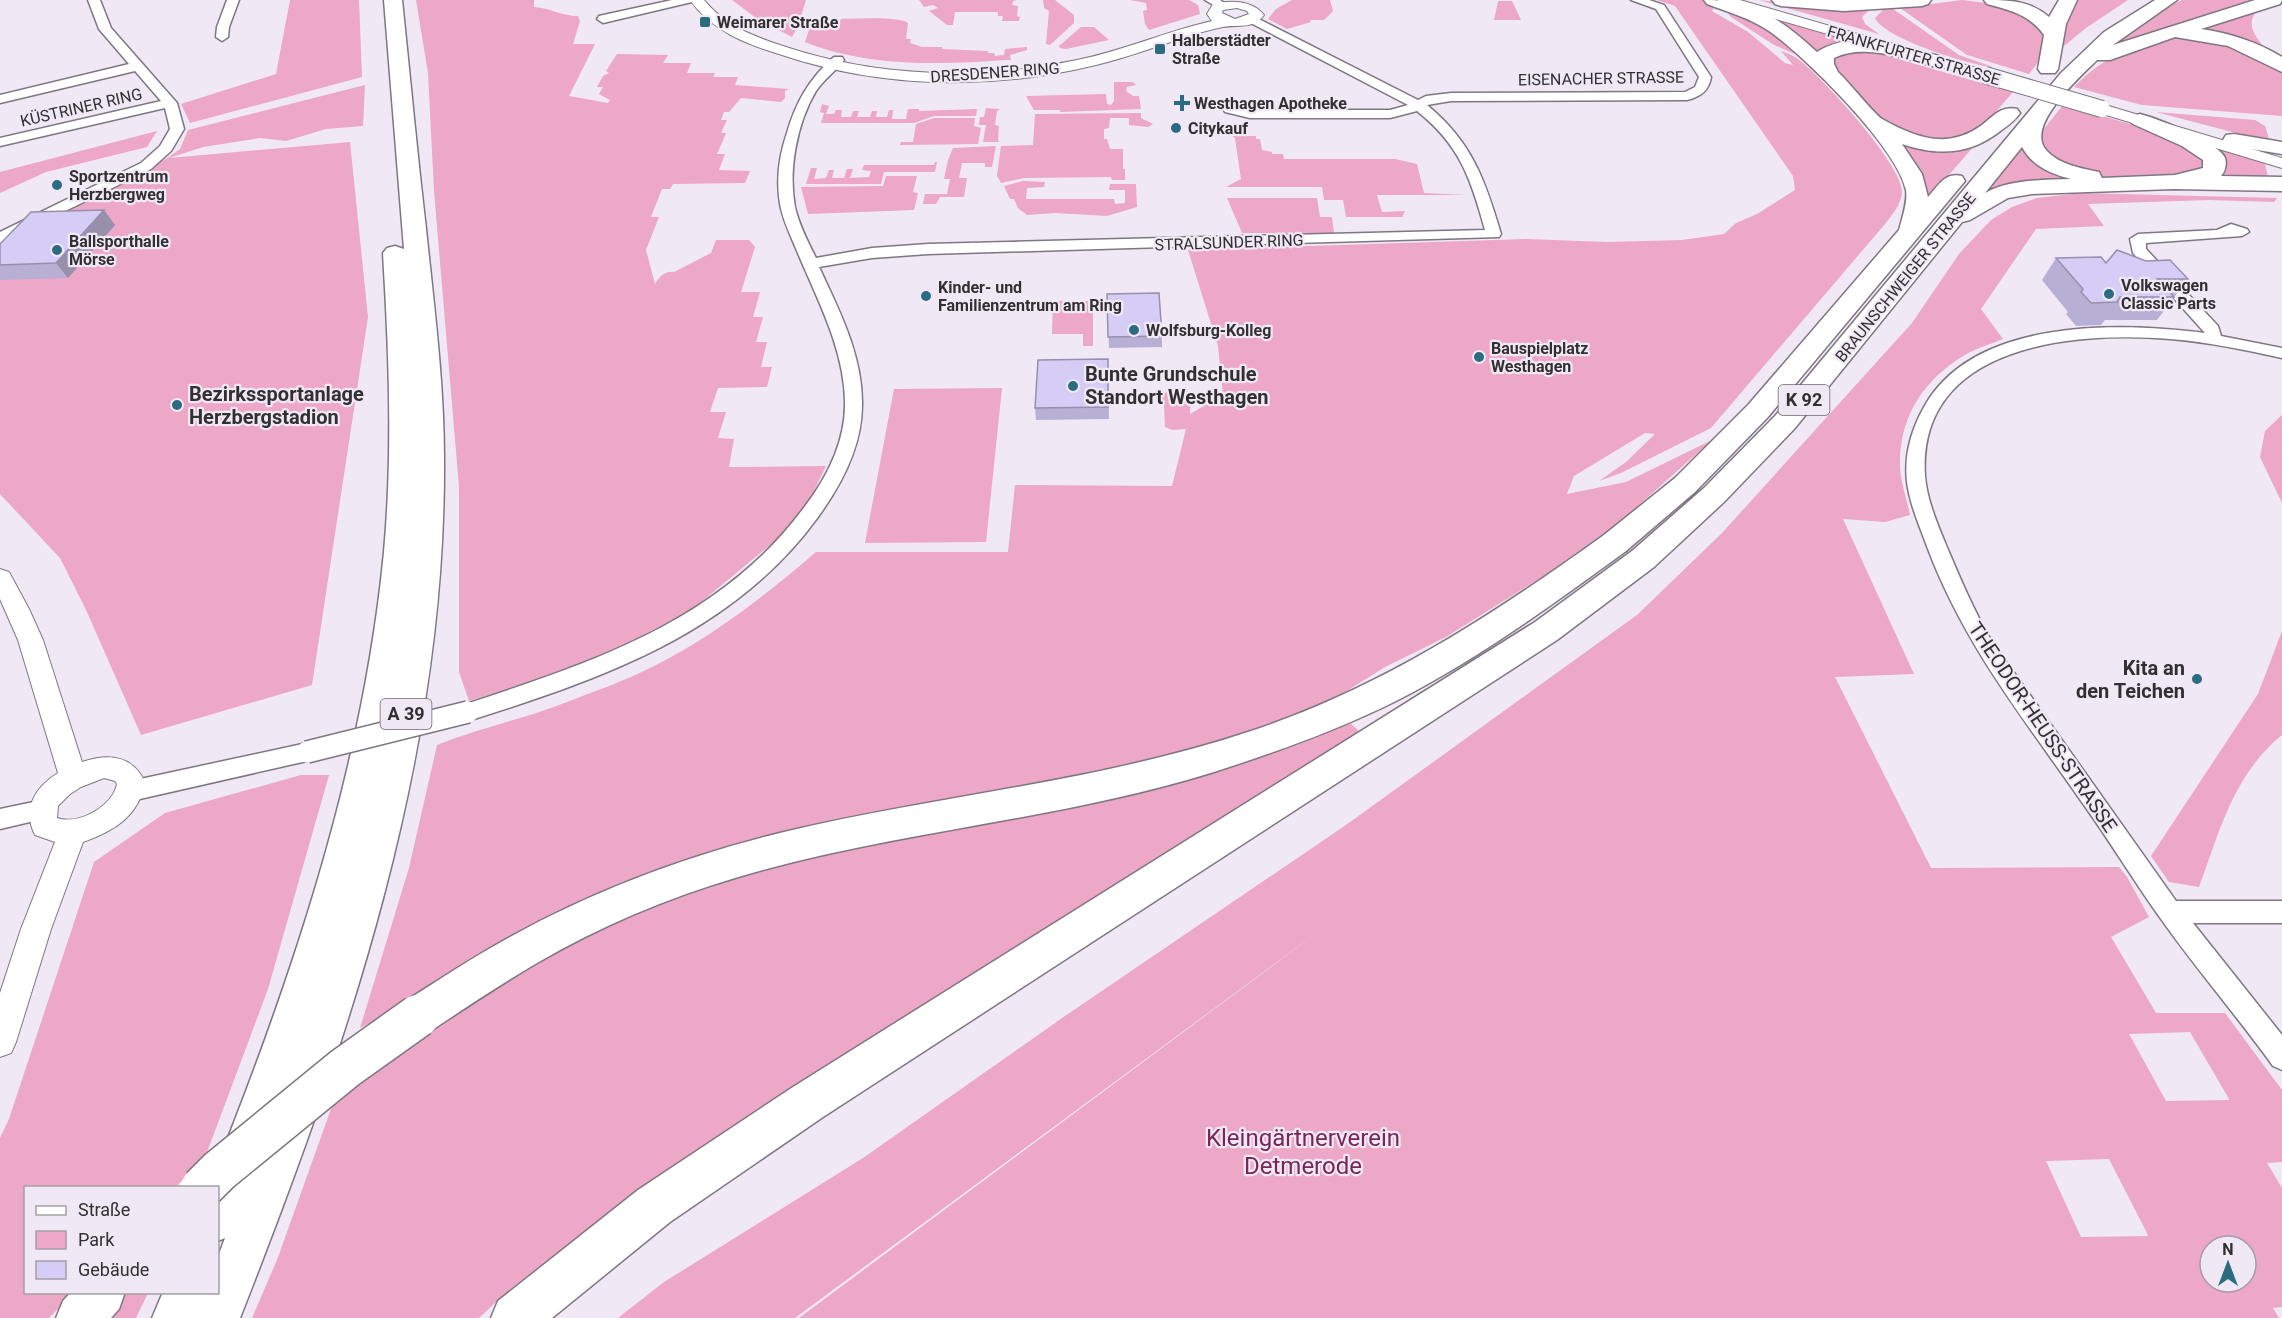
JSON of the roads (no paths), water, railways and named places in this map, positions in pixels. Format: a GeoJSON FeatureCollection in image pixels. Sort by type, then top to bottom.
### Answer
{"type":"FeatureCollection","features":[{"type":"Feature","properties":{"kind":"highway"},"geometry":{"type":"LineString","coordinates":[[375,0],[376,24]]}},
{"type":"Feature","properties":{"kind":"highway","name":"A 39"},"geometry":{"type":"LineString","coordinates":[[219,1215],[264,1102],[307,981],[338,875],[361,790],[394,595],[402,496],[404,419],[397,272],[393,0]]}},
{"type":"Feature","properties":{"kind":"highway"},"geometry":{"type":"LineString","coordinates":[[1713,0],[1743,11],[1777,28],[1830,76],[1869,118],[1904,159],[1912,174],[1917,190],[1911,231]]}},
{"type":"Feature","properties":{"kind":"highway"},"geometry":{"type":"LineString","coordinates":[[1781,0],[1821,4],[1895,3],[1922,0]]}},
{"type":"Feature","properties":{"kind":"highway"},"geometry":{"type":"LineString","coordinates":[[1993,0],[2013,4],[2031,12],[2044,21],[2053,34]]}},
{"type":"Feature","properties":{"kind":"highway"},"geometry":{"type":"LineString","coordinates":[[2048,69],[2053,34],[2061,11],[2068,0]]}},
{"type":"Feature","properties":{"kind":"highway","name":"BRAUNSCHWEIGER STRASSE"},"geometry":{"type":"LineString","coordinates":[[1629,551],[1685,485],[1758,411],[2048,69],[2078,41],[2138,0]]}},
{"type":"Feature","properties":{"kind":"highway","name":"BRAUNSCHWEIGER STRASSE"},"geometry":{"type":"LineString","coordinates":[[1629,551],[1714,495],[1785,422],[2068,77],[2111,36],[2168,0]]}},
{"type":"Feature","properties":{"kind":"highway"},"geometry":{"type":"LineString","coordinates":[[2068,77],[2110,53],[2157,36],[2276,0]]}},
{"type":"Feature","properties":{"kind":"highway"},"geometry":{"type":"LineString","coordinates":[[2276,0],[2259,15],[2259,29],[2282,65]]}},
{"type":"Feature","properties":{"kind":"highway"},"geometry":{"type":"LineString","coordinates":[[1895,3],[1877,9],[1870,13],[1868,18],[1877,29],[1910,47]]}},
{"type":"Feature","properties":{"kind":"highway"},"geometry":{"type":"LineString","coordinates":[[2157,36],[2179,33],[2220,37],[2250,47],[2282,65]]}},
{"type":"Feature","properties":{"kind":"highway"},"geometry":{"type":"LineString","coordinates":[[1830,76],[1824,64],[1825,55],[1833,50],[1846,47],[1865,47],[1936,61]]}},
{"type":"Feature","properties":{"kind":"highway","name":"A 39"},"geometry":{"type":"LineString","coordinates":[[216,1318],[286,1145],[351,954],[394,783],[408,704],[424,590],[430,415],[426,346],[394,79]]}},
{"type":"Feature","properties":{"kind":"highway"},"geometry":{"type":"LineString","coordinates":[[1869,118],[1897,136],[1915,142],[1954,145],[1969,142],[2010,113]]}},
{"type":"Feature","properties":{"kind":"highway"},"geometry":{"type":"LineString","coordinates":[[2034,118],[2031,141],[2035,151],[2046,161],[2079,175],[2133,182]]}},
{"type":"Feature","properties":{"kind":"highway"},"geometry":{"type":"LineString","coordinates":[[2140,120],[2190,141],[2214,159],[2214,171],[2206,176],[2173,182]]}},
{"type":"Feature","properties":{"kind":"highway"},"geometry":{"type":"LineString","coordinates":[[2234,140],[2267,149]]}},
{"type":"Feature","properties":{"kind":"highway"},"geometry":{"type":"LineString","coordinates":[[1948,224],[2001,193],[2032,187],[2133,182],[2276,184]]}},
{"type":"Feature","properties":{"kind":"highway"},"geometry":{"type":"LineString","coordinates":[[204,1186],[219,1171],[345,1068],[418,1016],[539,941],[613,907],[732,863],[859,831],[1125,781],[1195,763],[1305,726],[1404,681],[1476,640],[1530,605],[1629,551]]}},
{"type":"Feature","properties":{"kind":"highway"},"geometry":{"type":"LineString","coordinates":[[515,1318],[654,1206],[789,1115],[1536,637],[1629,551]]}},
{"type":"Feature","properties":{"kind":"highway"},"geometry":{"type":"LineString","coordinates":[[80,1318],[101,1294]]}},
{"type":"Feature","properties":{"kind":"highway"},"geometry":{"type":"LineString","coordinates":[[176,1318],[187,1294]]}},
{"type":"Feature","properties":{"kind":"street"},"geometry":{"type":"LineString","coordinates":[[0,238],[147,166],[166,148],[177,129],[170,103],[105,29],[94,0]]}},
{"type":"Feature","properties":{"kind":"street"},"geometry":{"type":"LineString","coordinates":[[222,37],[223,27],[233,0]]}},
{"type":"Feature","properties":{"kind":"street"},"geometry":{"type":"LineString","coordinates":[[603,19],[688,0]]}},
{"type":"Feature","properties":{"kind":"street","name":"DRESDENER RING"},"geometry":{"type":"LineString","coordinates":[[697,0],[715,20],[738,35],[793,56],[880,74],[932,77],[1037,72],[1112,57],[1218,11],[1255,8]]}},
{"type":"Feature","properties":{"kind":"street","name":"EISENACHER STRASSE"},"geometry":{"type":"LineString","coordinates":[[1418,105],[1426,100],[1451,97],[1686,96],[1700,90],[1705,85],[1705,77],[1660,7],[1636,0]]}},
{"type":"Feature","properties":{"kind":"street","name":"FRANKFURTER STRASSE"},"geometry":{"type":"LineString","coordinates":[[1725,0],[1936,61],[1988,73]]}},
{"type":"Feature","properties":{"kind":"street","name":"FRANKFURTER STRASSE"},"geometry":{"type":"LineString","coordinates":[[1749,0],[2104,106]]}},
{"type":"Feature","properties":{"kind":"street","name":"STRALSUNDER RING"},"geometry":{"type":"LineString","coordinates":[[810,264],[872,253],[928,249],[1494,234],[1467,153],[1439,120],[1418,105],[1255,8]]}},
{"type":"Feature","properties":{"kind":"street","name":"DRESDENER RING"},"geometry":{"type":"LineString","coordinates":[[736,16],[784,42],[834,63]]}},
{"type":"Feature","properties":{"kind":"street"},"geometry":{"type":"LineString","coordinates":[[131,791],[234,770],[468,712],[560,683],[603,667],[671,633],[745,583],[776,554],[813,513],[838,471],[850,436],[854,411],[853,389],[844,346],[788,206],[786,169],[789,146],[808,91],[834,63]]}},
{"type":"Feature","properties":{"kind":"street","name":"KÜSTRINER RING"},"geometry":{"type":"LineString","coordinates":[[0,99],[138,66]]}},
{"type":"Feature","properties":{"kind":"street","name":"KÜSTRINER RING"},"geometry":{"type":"LineString","coordinates":[[0,142],[170,103]]}},
{"type":"Feature","properties":{"kind":"street"},"geometry":{"type":"LineString","coordinates":[[1230,109],[1250,114],[1390,114],[1410,110],[1418,105]]}},
{"type":"Feature","properties":{"kind":"street"},"geometry":{"type":"LineString","coordinates":[[2104,106],[2140,120],[2282,154]]}},
{"type":"Feature","properties":{"kind":"street"},"geometry":{"type":"LineString","coordinates":[[2104,106],[2234,140]]}},
{"type":"Feature","properties":{"kind":"street"},"geometry":{"type":"LineString","coordinates":[[2267,149],[2282,163]]}},
{"type":"Feature","properties":{"kind":"street"},"geometry":{"type":"LineString","coordinates":[[2214,340],[2212,328],[2138,250],[2138,239],[2220,234]]}},
{"type":"Feature","properties":{"kind":"street","name":"THEODOR-HEUSS-STRASSE"},"geometry":{"type":"LineString","coordinates":[[2282,353],[2214,340],[2149,333],[2105,332],[2043,338],[2011,347],[1977,362],[1949,382],[1928,412],[1917,446],[1916,476],[1930,528],[1956,594],[1984,646],[2171,912],[2282,1057]]}},
{"type":"Feature","properties":{"kind":"street"},"geometry":{"type":"LineString","coordinates":[[0,579],[24,621],[73,777]]}},
{"type":"Feature","properties":{"kind":"street"},"geometry":{"type":"LineString","coordinates":[[117,767],[127,772],[132,780],[131,791],[116,812],[103,822],[73,832],[62,833],[45,826],[42,819],[43,810],[53,792],[73,777],[89,770],[117,767]]}},
{"type":"Feature","properties":{"kind":"street"},"geometry":{"type":"LineString","coordinates":[[0,819],[43,810]]}},
{"type":"Feature","properties":{"kind":"street"},"geometry":{"type":"LineString","coordinates":[[0,1042],[36,929],[73,832]]}},
{"type":"Feature","properties":{"kind":"street"},"geometry":{"type":"LineString","coordinates":[[2171,912],[2282,912]]}},
{"type":"Feature","properties":{"kind":"place","name":"Weimarer Straße"},"geometry":{"type":"Point","coordinates":[705,22]}},
{"type":"Feature","properties":{"kind":"place","name":"Halberstädter Straße"},"geometry":{"type":"Point","coordinates":[1160,49]}},
{"type":"Feature","properties":{"kind":"place","name":"Westhagen Apotheke"},"geometry":{"type":"Point","coordinates":[1182,103]}},
{"type":"Feature","properties":{"kind":"place","name":"Citykauf"},"geometry":{"type":"Point","coordinates":[1176,128]}},
{"type":"Feature","properties":{"kind":"place","name":"Sportzentrum Herzbergweg"},"geometry":{"type":"Point","coordinates":[57,185]}},
{"type":"Feature","properties":{"kind":"place","name":"Ballsporthalle Mörse"},"geometry":{"type":"Point","coordinates":[57,250]}},
{"type":"Feature","properties":{"kind":"place","name":"Volkswagen Classic Parts"},"geometry":{"type":"Point","coordinates":[2109,294]}},
{"type":"Feature","properties":{"kind":"place","name":"Kinder- und Familienzentrum am Ring"},"geometry":{"type":"Point","coordinates":[926,296]}},
{"type":"Feature","properties":{"kind":"place","name":"Wolfsburg-Kolleg"},"geometry":{"type":"Point","coordinates":[1134,330]}},
{"type":"Feature","properties":{"kind":"place","name":"Bauspielplatz Westhagen"},"geometry":{"type":"Point","coordinates":[1479,357]}},
{"type":"Feature","properties":{"kind":"place","name":"Bunte Grundschule Standort Westhagen"},"geometry":{"type":"Point","coordinates":[1073,386]}},
{"type":"Feature","properties":{"kind":"place","name":"Bezirkssportanlage Herzbergstadion"},"geometry":{"type":"Point","coordinates":[177,405]}},
{"type":"Feature","properties":{"kind":"place","name":"Kita an den Teichen"},"geometry":{"type":"Point","coordinates":[2197,679]}},
{"type":"Feature","properties":{"kind":"park label","name":"Kleingärtnerverein Detmerode"},"geometry":{"type":"Point","coordinates":[1303,1152]}}]}
